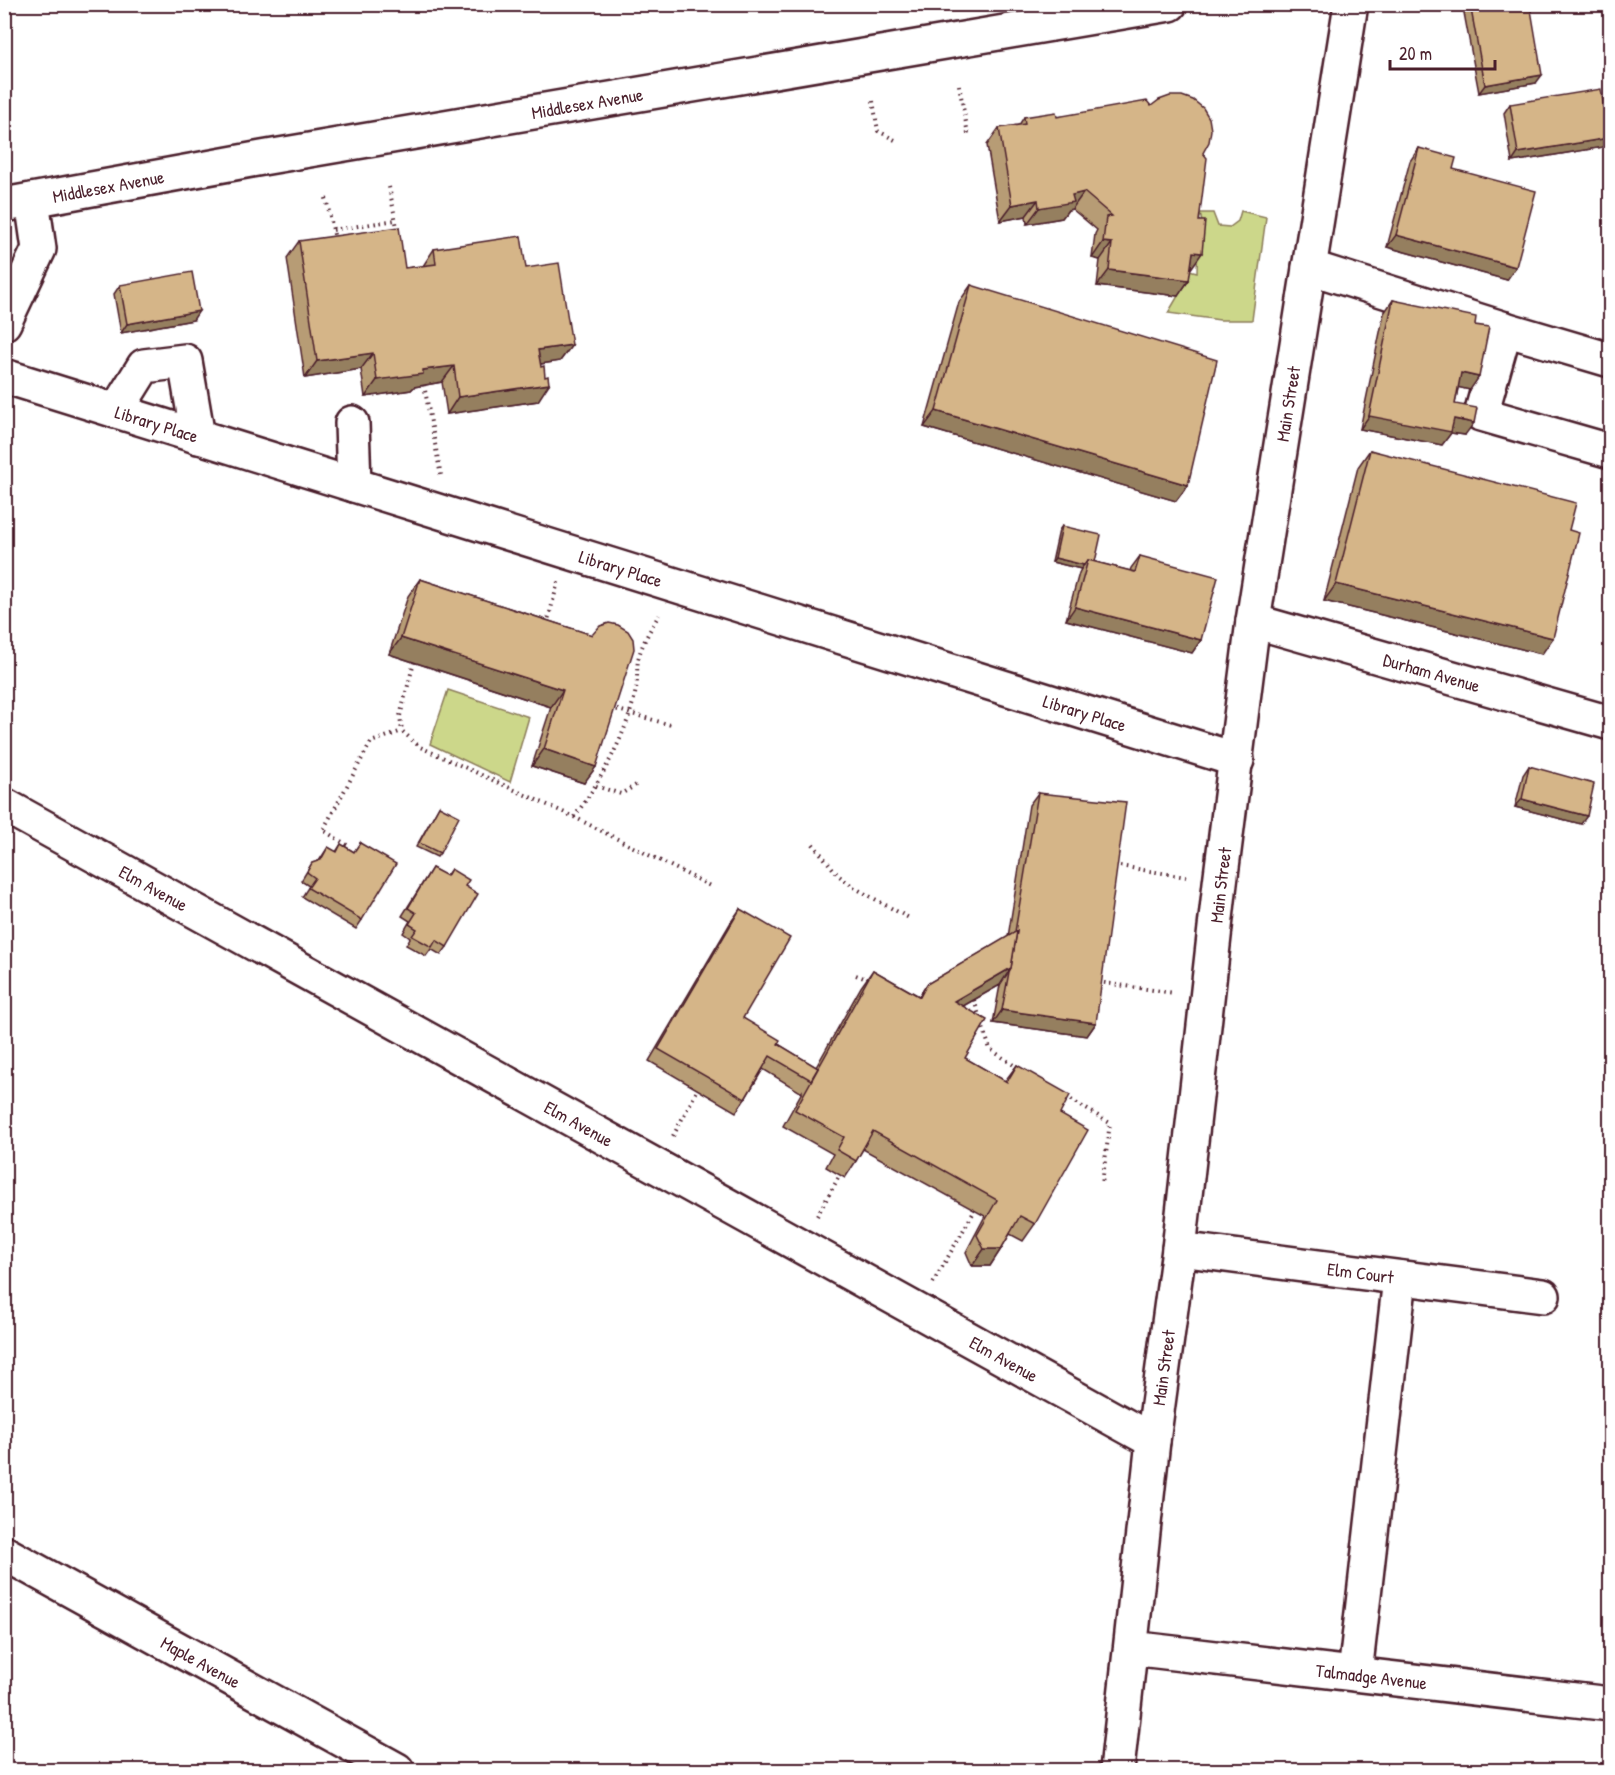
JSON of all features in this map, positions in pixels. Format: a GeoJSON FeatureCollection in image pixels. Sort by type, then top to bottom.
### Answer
{"type":"FeatureCollection","features":[{"type":"Feature","properties":{"kind":"street","name":"Middlesex Avenue"},"geometry":{"type":"LineString","coordinates":[[18,202],[262,158],[1170,4]]}},
{"type":"Feature","properties":{"kind":"street","name":"Main Street"},"geometry":{"type":"LineString","coordinates":[[1117,1770],[1153,1441],[1179,1249],[1220,883],[1253,621],[1351,4]]}},
{"type":"Feature","properties":{"kind":"street"},"geometry":{"type":"LineString","coordinates":[[4,323],[39,249],[18,202]]}},
{"type":"Feature","properties":{"kind":"street"},"geometry":{"type":"LineString","coordinates":[[1310,267],[1611,360]]}},
{"type":"Feature","properties":{"kind":"street"},"geometry":{"type":"LineString","coordinates":[[1505,329],[1481,414],[1611,451]]}},
{"type":"Feature","properties":{"kind":"street"},"geometry":{"type":"LineString","coordinates":[[116,411],[144,366],[185,361],[198,436]]}},
{"type":"Feature","properties":{"kind":"street","name":"Library Place"},"geometry":{"type":"LineString","coordinates":[[4,376],[1237,760]]}},
{"type":"Feature","properties":{"kind":"street"},"geometry":{"type":"LineString","coordinates":[[352,423],[354,485]]}},
{"type":"Feature","properties":{"kind":"street","name":"Durham Avenue"},"geometry":{"type":"LineString","coordinates":[[1253,621],[1611,723]]}},
{"type":"Feature","properties":{"kind":"street","name":"Elm Avenue"},"geometry":{"type":"LineString","coordinates":[[4,805],[1153,1441]]}},
{"type":"Feature","properties":{"kind":"street","name":"Elm Court"},"geometry":{"type":"LineString","coordinates":[[1179,1249],[1543,1296]]}},
{"type":"Feature","properties":{"kind":"street"},"geometry":{"type":"LineString","coordinates":[[1355,1674],[1400,1278]]}},
{"type":"Feature","properties":{"kind":"street","name":"Maple Avenue"},"geometry":{"type":"LineString","coordinates":[[4,1553],[396,1770]]}},
{"type":"Feature","properties":{"kind":"street","name":"Talmadge Avenue"},"geometry":{"type":"LineString","coordinates":[[1131,1648],[1611,1704]]}},
{"type":"Feature","properties":{"kind":"path"},"geometry":{"type":"LineString","coordinates":[[959,86],[968,134]]}},
{"type":"Feature","properties":{"kind":"path"},"geometry":{"type":"LineString","coordinates":[[873,101],[878,131],[897,141]]}},
{"type":"Feature","properties":{"kind":"path"},"geometry":{"type":"LineString","coordinates":[[389,187],[400,241]]}},
{"type":"Feature","properties":{"kind":"path"},"geometry":{"type":"LineString","coordinates":[[326,198],[336,244]]}},
{"type":"Feature","properties":{"kind":"path"},"geometry":{"type":"LineString","coordinates":[[333,230],[396,220]]}},
{"type":"Feature","properties":{"kind":"path"},"geometry":{"type":"LineString","coordinates":[[424,385],[448,514]]}},
{"type":"Feature","properties":{"kind":"path"},"geometry":{"type":"LineString","coordinates":[[546,629],[567,552]]}},
{"type":"Feature","properties":{"kind":"path"},"geometry":{"type":"LineString","coordinates":[[573,817],[596,786],[616,746],[636,689],[639,657],[649,632],[676,585]]}},
{"type":"Feature","properties":{"kind":"path"},"geometry":{"type":"LineString","coordinates":[[414,662],[400,716],[402,731],[420,747],[573,817],[712,887]]}},
{"type":"Feature","properties":{"kind":"path"},"geometry":{"type":"LineString","coordinates":[[608,708],[671,725]]}},
{"type":"Feature","properties":{"kind":"path"},"geometry":{"type":"LineString","coordinates":[[347,845],[323,830],[371,742],[402,731]]}},
{"type":"Feature","properties":{"kind":"path"},"geometry":{"type":"LineString","coordinates":[[596,786],[621,794],[636,785]]}},
{"type":"Feature","properties":{"kind":"path"},"geometry":{"type":"LineString","coordinates":[[813,844],[838,875],[855,888],[909,918]]}},
{"type":"Feature","properties":{"kind":"path"},"geometry":{"type":"LineString","coordinates":[[1110,864],[1220,883]]}},
{"type":"Feature","properties":{"kind":"path"},"geometry":{"type":"LineString","coordinates":[[856,975],[875,983]]}},
{"type":"Feature","properties":{"kind":"path"},"geometry":{"type":"LineString","coordinates":[[1095,981],[1207,999]]}},
{"type":"Feature","properties":{"kind":"path"},"geometry":{"type":"LineString","coordinates":[[974,1000],[990,1049],[1019,1069]]}},
{"type":"Feature","properties":{"kind":"path"},"geometry":{"type":"LineString","coordinates":[[657,1166],[698,1089]]}},
{"type":"Feature","properties":{"kind":"path"},"geometry":{"type":"LineString","coordinates":[[1060,1093],[1110,1123],[1102,1184]]}},
{"type":"Feature","properties":{"kind":"path"},"geometry":{"type":"LineString","coordinates":[[801,1246],[840,1175]]}},
{"type":"Feature","properties":{"kind":"path"},"geometry":{"type":"LineString","coordinates":[[917,1311],[975,1210]]}},
{"type":"Feature","properties":{"kind":"green space"},"geometry":{"type":"Polygon","coordinates":[[[1241,211],[1266,217],[1252,320],[1220,320],[1168,313],[1178,296],[1181,268],[1197,272],[1198,238],[1202,222],[1200,213],[1213,213],[1218,226],[1230,227],[1238,221],[1241,211]]]}},
{"type":"Feature","properties":{"kind":"green space"},"geometry":{"type":"Polygon","coordinates":[[[448,690],[529,717],[510,782],[430,744],[448,690]]]}},
{"type":"Feature","properties":{"kind":"building"},"geometry":{"type":"Polygon","coordinates":[[[1470,4],[1530,4],[1542,75],[1485,85],[1470,4]]]}},
{"type":"Feature","properties":{"kind":"building"},"geometry":{"type":"Polygon","coordinates":[[[1601,89],[1609,138],[1518,153],[1510,104],[1601,89]]]}},
{"type":"Feature","properties":{"kind":"building"},"geometry":{"type":"Polygon","coordinates":[[[1170,96],[1182,96],[1193,100],[1203,108],[1209,118],[1211,130],[1209,142],[1203,153],[1207,158],[1199,221],[1205,221],[1202,253],[1193,252],[1189,280],[1109,270],[1112,243],[1103,242],[1106,217],[1112,216],[1084,192],[1072,195],[1074,202],[1039,208],[1038,200],[1012,205],[999,128],[1025,124],[1024,117],[1056,112],[1057,117],[1147,101],[1151,106],[1170,96]]]}},
{"type":"Feature","properties":{"kind":"building"},"geometry":{"type":"Polygon","coordinates":[[[1419,148],[1456,158],[1453,169],[1536,191],[1516,267],[1396,235],[1419,148]]]}},
{"type":"Feature","properties":{"kind":"building"},"geometry":{"type":"Polygon","coordinates":[[[399,227],[405,268],[436,264],[434,249],[521,236],[526,268],[559,263],[572,345],[538,350],[541,367],[544,366],[545,377],[548,376],[549,384],[458,397],[454,366],[423,370],[423,374],[377,380],[373,353],[317,361],[299,241],[399,227]]]}},
{"type":"Feature","properties":{"kind":"building"},"geometry":{"type":"Polygon","coordinates":[[[192,272],[199,311],[127,324],[120,285],[192,272]]]}},
{"type":"Feature","properties":{"kind":"building"},"geometry":{"type":"Polygon","coordinates":[[[971,285],[1217,360],[1188,485],[936,411],[971,285]]]}},
{"type":"Feature","properties":{"kind":"building"},"geometry":{"type":"Polygon","coordinates":[[[1393,300],[1476,317],[1475,325],[1489,327],[1479,377],[1461,373],[1455,404],[1477,408],[1474,423],[1454,419],[1451,432],[1369,416],[1393,300]]]}},
{"type":"Feature","properties":{"kind":"building"},"geometry":{"type":"Polygon","coordinates":[[[1370,450],[1576,503],[1569,530],[1579,533],[1553,638],[1336,584],[1370,450]]]}},
{"type":"Feature","properties":{"kind":"building"},"geometry":{"type":"Polygon","coordinates":[[[1062,526],[1101,535],[1095,562],[1088,560],[1084,565],[1055,558],[1062,526]]]}},
{"type":"Feature","properties":{"kind":"building"},"geometry":{"type":"Polygon","coordinates":[[[1140,556],[1218,577],[1201,640],[1075,607],[1088,560],[1135,572],[1140,556]]]}},
{"type":"Feature","properties":{"kind":"building"},"geometry":{"type":"Polygon","coordinates":[[[420,579],[592,635],[600,626],[609,623],[628,631],[633,639],[634,649],[596,767],[544,749],[563,690],[401,638],[420,579]]]}},
{"type":"Feature","properties":{"kind":"building"},"geometry":{"type":"Polygon","coordinates":[[[1529,766],[1594,784],[1587,816],[1522,799],[1529,766]]]}},
{"type":"Feature","properties":{"kind":"building"},"geometry":{"type":"Polygon","coordinates":[[[1038,793],[1126,802],[1096,1023],[1002,1010],[1011,968],[1038,793]]]}},
{"type":"Feature","properties":{"kind":"building"},"geometry":{"type":"Polygon","coordinates":[[[439,806],[459,816],[440,853],[419,843],[439,806]]]}},
{"type":"Feature","properties":{"kind":"building"},"geometry":{"type":"Polygon","coordinates":[[[360,843],[396,864],[362,920],[308,888],[315,878],[307,872],[312,863],[321,860],[328,847],[337,852],[341,844],[354,852],[360,843]]]}},
{"type":"Feature","properties":{"kind":"building"},"geometry":{"type":"Polygon","coordinates":[[[432,868],[447,876],[451,869],[469,880],[465,886],[478,894],[447,947],[436,940],[432,947],[412,936],[417,929],[409,924],[416,913],[408,908],[432,868]]]}},
{"type":"Feature","properties":{"kind":"building"},"geometry":{"type":"Polygon","coordinates":[[[740,909],[790,938],[743,1018],[780,1040],[778,1044],[818,1068],[811,1080],[770,1056],[745,1099],[658,1049],[740,909]]]}},
{"type":"Feature","properties":{"kind":"building"},"geometry":{"type":"Polygon","coordinates":[[[1017,931],[1011,968],[954,1001],[987,1020],[965,1058],[1007,1082],[1017,1065],[1070,1095],[1060,1114],[1088,1130],[1035,1224],[1020,1216],[1001,1249],[984,1249],[977,1235],[997,1200],[873,1131],[856,1161],[837,1150],[844,1137],[795,1110],[873,970],[920,997],[927,984],[1017,931]]]}}]}
